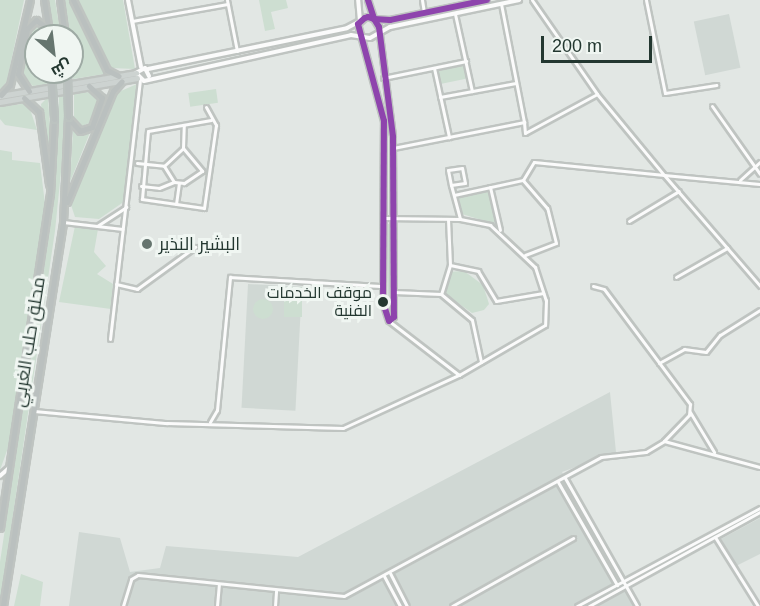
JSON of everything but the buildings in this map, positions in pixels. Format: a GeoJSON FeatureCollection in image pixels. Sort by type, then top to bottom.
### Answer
{"type":"FeatureCollection","features":[{"type":"Feature","properties":{"kind":"highway"},"geometry":{"type":"LineString","coordinates":[[1,95],[10,85],[30,0]]}},
{"type":"Feature","properties":{"kind":"highway"},"geometry":{"type":"LineString","coordinates":[[44,0],[48,24]]}},
{"type":"Feature","properties":{"kind":"highway"},"geometry":{"type":"LineString","coordinates":[[60,0],[63,24]]}},
{"type":"Feature","properties":{"kind":"highway"},"geometry":{"type":"LineString","coordinates":[[64,209],[113,90],[120,79],[107,70],[73,0]]}},
{"type":"Feature","properties":{"kind":"highway"},"geometry":{"type":"LineString","coordinates":[[24,44],[18,74],[24,82]]}},
{"type":"Feature","properties":{"kind":"highway"},"geometry":{"type":"LineString","coordinates":[[25,84],[30,91]]}},
{"type":"Feature","properties":{"kind":"highway","name":"محلق حلب الغربي"},"geometry":{"type":"LineString","coordinates":[[0,528],[50,194],[54,119],[52,84]]}},
{"type":"Feature","properties":{"kind":"highway","name":"محلق حلب الغربي"},"geometry":{"type":"LineString","coordinates":[[3,606],[63,222],[67,84]]}},
{"type":"Feature","properties":{"kind":"highway"},"geometry":{"type":"LineString","coordinates":[[68,117],[80,131],[92,127],[102,98],[89,86]]}},
{"type":"Feature","properties":{"kind":"highway"},"geometry":{"type":"LineString","coordinates":[[24,98],[39,112],[50,194]]}},
{"type":"Feature","properties":{"kind":"main road"},"geometry":{"type":"LineString","coordinates":[[128,0],[141,67],[137,77]]}},
{"type":"Feature","properties":{"kind":"main road"},"geometry":{"type":"LineString","coordinates":[[358,0],[361,35],[384,121],[383,286],[389,321],[394,317],[393,148],[377,33],[368,0]]}},
{"type":"Feature","properties":{"kind":"main road"},"geometry":{"type":"LineString","coordinates":[[141,67],[146,68],[237,51],[360,21],[487,0]]}},
{"type":"Feature","properties":{"kind":"main road"},"geometry":{"type":"LineString","coordinates":[[1,95],[149,76],[377,33],[519,0]]}},
{"type":"Feature","properties":{"kind":"main road"},"geometry":{"type":"LineString","coordinates":[[146,68],[149,76]]}},
{"type":"Feature","properties":{"kind":"main road"},"geometry":{"type":"LineString","coordinates":[[0,102],[120,79]]}},
{"type":"Feature","properties":{"kind":"main road"},"geometry":{"type":"LineString","coordinates":[[0,476],[10,468]]}},
{"type":"Feature","properties":{"kind":"street"},"geometry":{"type":"LineString","coordinates":[[422,0],[424,12]]}},
{"type":"Feature","properties":{"kind":"street"},"geometry":{"type":"LineString","coordinates":[[532,0],[597,94],[760,286]]}},
{"type":"Feature","properties":{"kind":"street"},"geometry":{"type":"LineString","coordinates":[[646,0],[665,93],[716,85]]}},
{"type":"Feature","properties":{"kind":"street"},"geometry":{"type":"LineString","coordinates":[[132,21],[227,2],[237,51]]}},
{"type":"Feature","properties":{"kind":"street"},"geometry":{"type":"LineString","coordinates":[[501,4],[525,133],[597,94]]}},
{"type":"Feature","properties":{"kind":"street"},"geometry":{"type":"LineString","coordinates":[[455,14],[472,91]]}},
{"type":"Feature","properties":{"kind":"street"},"geometry":{"type":"LineString","coordinates":[[383,78],[466,61]]}},
{"type":"Feature","properties":{"kind":"street"},"geometry":{"type":"LineString","coordinates":[[434,67],[448,137]]}},
{"type":"Feature","properties":{"kind":"street"},"geometry":{"type":"LineString","coordinates":[[110,339],[126,207],[137,77]]}},
{"type":"Feature","properties":{"kind":"street"},"geometry":{"type":"LineString","coordinates":[[440,97],[516,83]]}},
{"type":"Feature","properties":{"kind":"street"},"geometry":{"type":"LineString","coordinates":[[712,106],[760,174]]}},
{"type":"Feature","properties":{"kind":"street"},"geometry":{"type":"LineString","coordinates":[[206,107],[211,120],[216,125],[212,172],[204,208],[142,199],[141,186],[148,131],[211,120]]}},
{"type":"Feature","properties":{"kind":"street"},"geometry":{"type":"LineString","coordinates":[[393,148],[524,122]]}},
{"type":"Feature","properties":{"kind":"street"},"geometry":{"type":"LineString","coordinates":[[184,125],[183,148],[202,171]]}},
{"type":"Feature","properties":{"kind":"street"},"geometry":{"type":"LineString","coordinates":[[137,163],[164,166],[183,148]]}},
{"type":"Feature","properties":{"kind":"street"},"geometry":{"type":"LineString","coordinates":[[454,195],[523,180],[534,162],[740,180],[760,184]]}},
{"type":"Feature","properties":{"kind":"street"},"geometry":{"type":"LineString","coordinates":[[740,180],[760,162]]}},
{"type":"Feature","properties":{"kind":"street"},"geometry":{"type":"LineString","coordinates":[[164,166],[174,182]]}},
{"type":"Feature","properties":{"kind":"street"},"geometry":{"type":"LineString","coordinates":[[452,185],[465,183],[462,168],[448,170],[460,219]]}},
{"type":"Feature","properties":{"kind":"street"},"geometry":{"type":"LineString","coordinates":[[141,186],[159,188],[174,182],[179,183],[202,171],[212,172]]}},
{"type":"Feature","properties":{"kind":"street"},"geometry":{"type":"LineString","coordinates":[[523,180],[547,208],[556,243],[525,255]]}},
{"type":"Feature","properties":{"kind":"street"},"geometry":{"type":"LineString","coordinates":[[176,204],[179,183]]}},
{"type":"Feature","properties":{"kind":"street"},"geometry":{"type":"LineString","coordinates":[[490,187],[500,232]]}},
{"type":"Feature","properties":{"kind":"street"},"geometry":{"type":"LineString","coordinates":[[629,221],[679,191]]}},
{"type":"Feature","properties":{"kind":"street"},"geometry":{"type":"LineString","coordinates":[[97,226],[126,207]]}},
{"type":"Feature","properties":{"kind":"street"},"geometry":{"type":"LineString","coordinates":[[34,410],[209,423],[343,428],[459,375],[545,325],[543,293],[525,255],[500,232],[460,219],[384,218]]}},
{"type":"Feature","properties":{"kind":"street"},"geometry":{"type":"LineString","coordinates":[[441,294],[450,265],[448,218]]}},
{"type":"Feature","properties":{"kind":"street"},"geometry":{"type":"LineString","coordinates":[[63,222],[123,229]]}},
{"type":"Feature","properties":{"kind":"street"},"geometry":{"type":"LineString","coordinates":[[117,284],[137,289],[195,247]]}},
{"type":"Feature","properties":{"kind":"street"},"geometry":{"type":"LineString","coordinates":[[676,277],[727,248]]}},
{"type":"Feature","properties":{"kind":"street"},"geometry":{"type":"LineString","coordinates":[[450,265],[478,271],[498,303],[543,293]]}},
{"type":"Feature","properties":{"kind":"street"},"geometry":{"type":"LineString","coordinates":[[209,423],[218,410],[230,277],[383,286]]}},
{"type":"Feature","properties":{"kind":"street"},"geometry":{"type":"LineString","coordinates":[[593,286],[604,289],[658,364],[714,452]]}},
{"type":"Feature","properties":{"kind":"street"},"geometry":{"type":"LineString","coordinates":[[394,292],[441,294],[472,320],[481,362]]}},
{"type":"Feature","properties":{"kind":"street"},"geometry":{"type":"LineString","coordinates":[[658,364],[684,349],[706,352],[720,334],[760,310]]}},
{"type":"Feature","properties":{"kind":"street"},"geometry":{"type":"LineString","coordinates":[[389,321],[459,375]]}},
{"type":"Feature","properties":{"kind":"street"},"geometry":{"type":"LineString","coordinates":[[123,606],[131,579],[138,575],[334,598],[384,576],[601,457],[646,452],[664,441],[690,412]]}},
{"type":"Feature","properties":{"kind":"street"},"geometry":{"type":"LineString","coordinates":[[664,441],[714,452],[760,467]]}},
{"type":"Feature","properties":{"kind":"street"},"geometry":{"type":"LineString","coordinates":[[565,478],[637,606]]}},
{"type":"Feature","properties":{"kind":"street"},"geometry":{"type":"LineString","coordinates":[[558,482],[620,589]]}},
{"type":"Feature","properties":{"kind":"street"},"geometry":{"type":"LineString","coordinates":[[577,606],[760,510]]}},
{"type":"Feature","properties":{"kind":"street"},"geometry":{"type":"LineString","coordinates":[[587,533],[594,529]]}},
{"type":"Feature","properties":{"kind":"street"},"geometry":{"type":"LineString","coordinates":[[589,606],[715,537],[721,531]]}},
{"type":"Feature","properties":{"kind":"street"},"geometry":{"type":"LineString","coordinates":[[715,537],[758,606]]}},
{"type":"Feature","properties":{"kind":"street"},"geometry":{"type":"LineString","coordinates":[[452,606],[573,538]]}},
{"type":"Feature","properties":{"kind":"street"},"geometry":{"type":"LineString","coordinates":[[389,573],[407,606]]}},
{"type":"Feature","properties":{"kind":"street"},"geometry":{"type":"LineString","coordinates":[[384,576],[400,606]]}},
{"type":"Feature","properties":{"kind":"street"},"geometry":{"type":"LineString","coordinates":[[217,606],[219,583]]}},
{"type":"Feature","properties":{"kind":"street"},"geometry":{"type":"LineString","coordinates":[[275,606],[276,591]]}},
{"type":"Feature","properties":{"kind":"shaded area"},"geometry":{"type":"Polygon","coordinates":[[[729,14],[740,68],[705,75],[694,21],[729,14]]]}},
{"type":"Feature","properties":{"kind":"shaded area"},"geometry":{"type":"Polygon","coordinates":[[[248,284],[302,287],[295,411],[242,408],[248,284]]]}},
{"type":"Feature","properties":{"kind":"shaded area"},"geometry":{"type":"Polygon","coordinates":[[[610,392],[616,452],[562,472],[636,606],[69,606],[79,532],[120,538],[130,572],[160,568],[166,546],[298,557],[610,392]]]}},
{"type":"Feature","properties":{"kind":"shaded area"},"geometry":{"type":"Polygon","coordinates":[[[760,518],[760,554],[736,566],[721,539],[760,518]]]}},
{"type":"Feature","properties":{"kind":"green space"},"geometry":{"type":"Polygon","coordinates":[[[0,0],[24,0],[7,81],[0,91],[0,0]]]}},
{"type":"Feature","properties":{"kind":"green space"},"geometry":{"type":"Polygon","coordinates":[[[49,0],[55,0],[59,24],[52,24],[49,0]]]}},
{"type":"Feature","properties":{"kind":"green space"},"geometry":{"type":"Polygon","coordinates":[[[65,0],[70,0],[81,24],[67,24],[65,0]]]}},
{"type":"Feature","properties":{"kind":"green space"},"geometry":{"type":"Polygon","coordinates":[[[77,0],[123,0],[135,69],[111,68],[77,0]]]}},
{"type":"Feature","properties":{"kind":"green space"},"geometry":{"type":"Polygon","coordinates":[[[259,0],[286,0],[288,8],[271,12],[275,29],[265,31],[259,0]]]}},
{"type":"Feature","properties":{"kind":"green space"},"geometry":{"type":"Polygon","coordinates":[[[84,30],[105,74],[84,77],[84,30]]]}},
{"type":"Feature","properties":{"kind":"green space"},"geometry":{"type":"Polygon","coordinates":[[[24,56],[24,78],[20,75],[24,56]]]}},
{"type":"Feature","properties":{"kind":"green space"},"geometry":{"type":"Polygon","coordinates":[[[463,65],[466,79],[440,84],[438,70],[463,65]]]}},
{"type":"Feature","properties":{"kind":"green space"},"geometry":{"type":"Polygon","coordinates":[[[137,84],[125,201],[99,219],[75,217],[71,205],[114,94],[137,84]]]}},
{"type":"Feature","properties":{"kind":"green space"},"geometry":{"type":"Polygon","coordinates":[[[216,89],[218,103],[190,107],[188,93],[216,89]]]}},
{"type":"Feature","properties":{"kind":"green space"},"geometry":{"type":"Polygon","coordinates":[[[92,92],[98,102],[89,123],[80,127],[74,121],[74,93],[92,92]]]}},
{"type":"Feature","properties":{"kind":"green space"},"geometry":{"type":"Polygon","coordinates":[[[59,96],[64,96],[64,142],[55,231],[0,603],[0,562],[53,208],[59,96]]]}},
{"type":"Feature","properties":{"kind":"green space"},"geometry":{"type":"Polygon","coordinates":[[[48,97],[50,128],[48,170],[41,104],[48,97]]]}},
{"type":"Feature","properties":{"kind":"green space"},"geometry":{"type":"Polygon","coordinates":[[[28,103],[37,130],[5,125],[0,119],[0,107],[28,103]]]}},
{"type":"Feature","properties":{"kind":"green space"},"geometry":{"type":"Polygon","coordinates":[[[73,130],[91,130],[70,182],[73,130]]]}},
{"type":"Feature","properties":{"kind":"green space"},"geometry":{"type":"Polygon","coordinates":[[[0,150],[12,152],[12,160],[40,163],[45,204],[13,434],[0,470],[0,150]]]}},
{"type":"Feature","properties":{"kind":"green space"},"geometry":{"type":"Polygon","coordinates":[[[488,188],[498,225],[462,214],[458,194],[488,188]]]}},
{"type":"Feature","properties":{"kind":"green space"},"geometry":{"type":"Polygon","coordinates":[[[388,224],[391,224],[389,317],[388,316],[388,224]]]}},
{"type":"Feature","properties":{"kind":"green space"},"geometry":{"type":"Polygon","coordinates":[[[75,226],[98,229],[94,252],[106,266],[97,274],[113,284],[111,309],[59,302],[75,226]]]}},
{"type":"Feature","properties":{"kind":"green space"},"geometry":{"type":"Polygon","coordinates":[[[464,271],[483,285],[489,304],[484,310],[472,313],[444,293],[445,272],[464,271]]]}},
{"type":"Feature","properties":{"kind":"green space"},"geometry":{"type":"Polygon","coordinates":[[[284,287],[302,287],[302,317],[284,317],[284,287]]]}},
{"type":"Feature","properties":{"kind":"green space"},"geometry":{"type":"Polygon","coordinates":[[[259,299],[267,299],[273,305],[273,313],[267,319],[259,319],[253,313],[253,305],[259,299]]]}},
{"type":"Feature","properties":{"kind":"green space"},"geometry":{"type":"Polygon","coordinates":[[[21,574],[43,582],[40,606],[14,606],[21,574]]]}},
{"type":"Feature","properties":{"kind":"transit line"},"geometry":{"type":"LineString","coordinates":[[368,0],[374,19],[379,27],[393,137],[394,317],[389,321],[383,302],[384,121],[358,24],[368,17],[374,19],[390,20],[487,0]]}},
{"type":"Feature","properties":{"kind":"place","name":"البشير النذير"},"geometry":{"type":"Point","coordinates":[147,244]}},
{"type":"Feature","properties":{"kind":"place","name":"موقف الخدمات الفنية"},"geometry":{"type":"Point","coordinates":[383,302]}}]}
